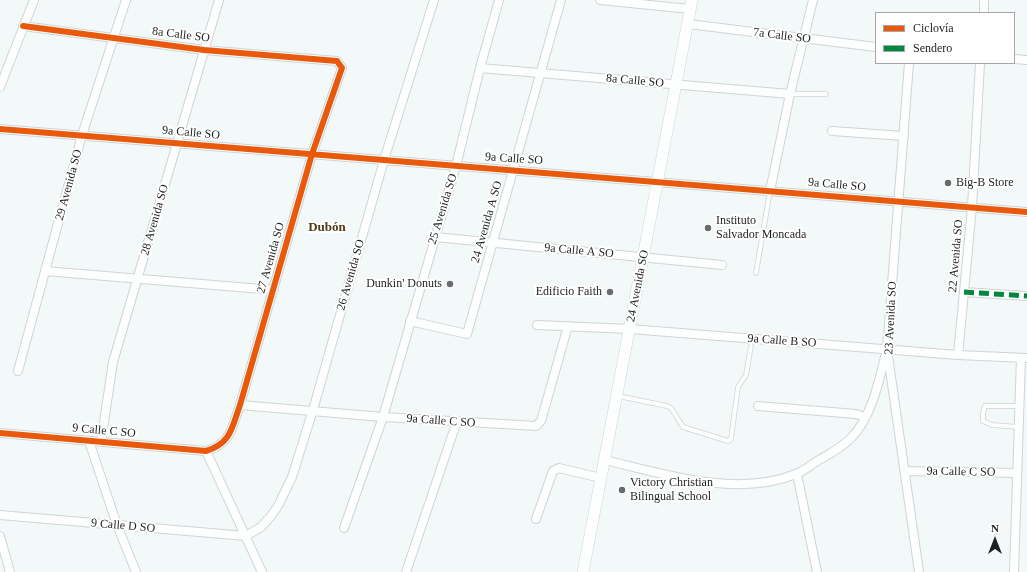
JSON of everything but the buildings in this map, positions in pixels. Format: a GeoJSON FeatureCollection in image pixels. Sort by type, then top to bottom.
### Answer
{"type":"FeatureCollection","features":[{"type":"Feature","properties":{"kind":"street"},"geometry":{"type":"LineString","coordinates":[[0,87],[34,0]]}},
{"type":"Feature","properties":{"kind":"street","name":"29 Avenida SO"},"geometry":{"type":"LineString","coordinates":[[18,371],[82,135],[126,0]]}},
{"type":"Feature","properties":{"kind":"street","name":"28 Avenida SO"},"geometry":{"type":"LineString","coordinates":[[101,442],[113,362],[219,0]]}},
{"type":"Feature","properties":{"kind":"street","name":"26 Avenida SO"},"geometry":{"type":"LineString","coordinates":[[246,536],[260,528],[278,506],[292,477],[313,410],[384,160],[434,0]]}},
{"type":"Feature","properties":{"kind":"street","name":"25 Avenida SO"},"geometry":{"type":"LineString","coordinates":[[344,528],[382,417],[456,166],[480,68],[499,0]]}},
{"type":"Feature","properties":{"kind":"street","name":"24 Avenida A SO"},"geometry":{"type":"LineString","coordinates":[[410,321],[467,334],[561,0]]}},
{"type":"Feature","properties":{"kind":"street"},"geometry":{"type":"LineString","coordinates":[[600,0],[691,5]]}},
{"type":"Feature","properties":{"kind":"street"},"geometry":{"type":"LineString","coordinates":[[770,191],[790,94],[813,0]]}},
{"type":"Feature","properties":{"kind":"street"},"geometry":{"type":"LineString","coordinates":[[984,0],[984,12]]}},
{"type":"Feature","properties":{"kind":"street","name":"24 Avenida SO"},"geometry":{"type":"LineString","coordinates":[[584,572],[691,5]]}},
{"type":"Feature","properties":{"kind":"street","name":"7a Calle SO"},"geometry":{"type":"LineString","coordinates":[[688,24],[875,47]]}},
{"type":"Feature","properties":{"kind":"street","name":"8a Calle SO"},"geometry":{"type":"LineString","coordinates":[[23,26],[204,50],[337,61]]}},
{"type":"Feature","properties":{"kind":"street"},"geometry":{"type":"LineString","coordinates":[[1015,59],[1027,60]]}},
{"type":"Feature","properties":{"kind":"street","name":"27 Avenida SO"},"geometry":{"type":"LineString","coordinates":[[206,451],[217,448],[225,442],[230,434],[240,405],[312,154],[342,68],[337,61]]}},
{"type":"Feature","properties":{"kind":"street","name":"23 Avenida SO"},"geometry":{"type":"LineString","coordinates":[[909,64],[887,349],[919,572]]}},
{"type":"Feature","properties":{"kind":"street","name":"22 Avenida SO"},"geometry":{"type":"LineString","coordinates":[[958,354],[972,207],[980,64]]}},
{"type":"Feature","properties":{"kind":"street","name":"8a Calle SO"},"geometry":{"type":"LineString","coordinates":[[480,68],[790,94]]}},
{"type":"Feature","properties":{"kind":"street","name":"9a Calle SO"},"geometry":{"type":"LineString","coordinates":[[0,129],[456,166],[514,169],[1027,212]]}},
{"type":"Feature","properties":{"kind":"street"},"geometry":{"type":"LineString","coordinates":[[832,131],[904,136]]}},
{"type":"Feature","properties":{"kind":"street","name":"9a Calle A SO"},"geometry":{"type":"LineString","coordinates":[[435,237],[644,256],[722,265]]}},
{"type":"Feature","properties":{"kind":"street"},"geometry":{"type":"LineString","coordinates":[[46,271],[274,290]]}},
{"type":"Feature","properties":{"kind":"street"},"geometry":{"type":"LineString","coordinates":[[964,292],[1027,296]]}},
{"type":"Feature","properties":{"kind":"street","name":"9a Calle B SO"},"geometry":{"type":"LineString","coordinates":[[537,325],[630,329],[751,343],[887,349],[1024,358]]}},
{"type":"Feature","properties":{"kind":"street","name":"9a Calle C SO"},"geometry":{"type":"LineString","coordinates":[[240,405],[382,417],[536,426],[542,421],[568,326]]}},
{"type":"Feature","properties":{"kind":"street"},"geometry":{"type":"LineString","coordinates":[[605,460],[717,484],[772,480],[797,474],[840,447],[852,437],[865,417],[880,375],[887,349]]}},
{"type":"Feature","properties":{"kind":"street"},"geometry":{"type":"LineString","coordinates":[[1014,572],[1019,427],[1024,358]]}},
{"type":"Feature","properties":{"kind":"street"},"geometry":{"type":"LineString","coordinates":[[758,406],[856,414],[865,417]]}},
{"type":"Feature","properties":{"kind":"street"},"geometry":{"type":"LineString","coordinates":[[406,572],[457,421]]}},
{"type":"Feature","properties":{"kind":"street","name":"9 Calle C SO"},"geometry":{"type":"LineString","coordinates":[[0,433],[206,451]]}},
{"type":"Feature","properties":{"kind":"street"},"geometry":{"type":"LineString","coordinates":[[89,441],[117,525],[136,572]]}},
{"type":"Feature","properties":{"kind":"street"},"geometry":{"type":"LineString","coordinates":[[206,451],[262,572]]}},
{"type":"Feature","properties":{"kind":"street"},"geometry":{"type":"LineString","coordinates":[[536,519],[553,471],[556,469],[559,468],[601,478]]}},
{"type":"Feature","properties":{"kind":"street","name":"9a Calle C SO"},"geometry":{"type":"LineString","coordinates":[[905,471],[1017,473]]}},
{"type":"Feature","properties":{"kind":"street"},"geometry":{"type":"LineString","coordinates":[[797,474],[817,572]]}},
{"type":"Feature","properties":{"kind":"street","name":"9 Calle D SO"},"geometry":{"type":"LineString","coordinates":[[0,515],[246,536]]}},
{"type":"Feature","properties":{"kind":"street"},"geometry":{"type":"LineString","coordinates":[[0,536],[10,572]]}},
{"type":"Feature","properties":{"kind":"lane"},"geometry":{"type":"LineString","coordinates":[[790,94],[826,94]]}},
{"type":"Feature","properties":{"kind":"lane"},"geometry":{"type":"LineString","coordinates":[[756,273],[770,191]]}},
{"type":"Feature","properties":{"kind":"lane"},"geometry":{"type":"LineString","coordinates":[[617,396],[667,406],[671,408],[683,427],[728,441],[731,439],[738,387],[746,375],[751,343]]}},
{"type":"Feature","properties":{"kind":"lane"},"geometry":{"type":"LineString","coordinates":[[1019,427],[992,425],[983,421],[983,413],[985,406],[1020,406]]}},
{"type":"Feature","properties":{"kind":"marked path"},"geometry":{"type":"LineString","coordinates":[[964,292],[1027,296]]}},
{"type":"Feature","properties":{"kind":"cycle path"},"geometry":{"type":"LineString","coordinates":[[0,433],[206,451],[221,444],[226,439],[240,405],[312,154],[342,68],[337,61],[204,50],[23,26]]}},
{"type":"Feature","properties":{"kind":"cycle path"},"geometry":{"type":"LineString","coordinates":[[0,129],[1027,212]]}},
{"type":"Feature","properties":{"kind":"place","name":"Big-B Store"},"geometry":{"type":"Point","coordinates":[948,183]}},
{"type":"Feature","properties":{"kind":"place","name":"Instituto Salvador Moncada"},"geometry":{"type":"Point","coordinates":[708,228]}},
{"type":"Feature","properties":{"kind":"place","name":"Dunkin' Donuts"},"geometry":{"type":"Point","coordinates":[450,284]}},
{"type":"Feature","properties":{"kind":"place","name":"Edificio Faith"},"geometry":{"type":"Point","coordinates":[610,292]}},
{"type":"Feature","properties":{"kind":"place","name":"Victory Christian Bilingual School"},"geometry":{"type":"Point","coordinates":[622,490]}},
{"type":"Feature","properties":{"kind":"district","name":"Dubón"},"geometry":{"type":"Point","coordinates":[327,228]}}]}
